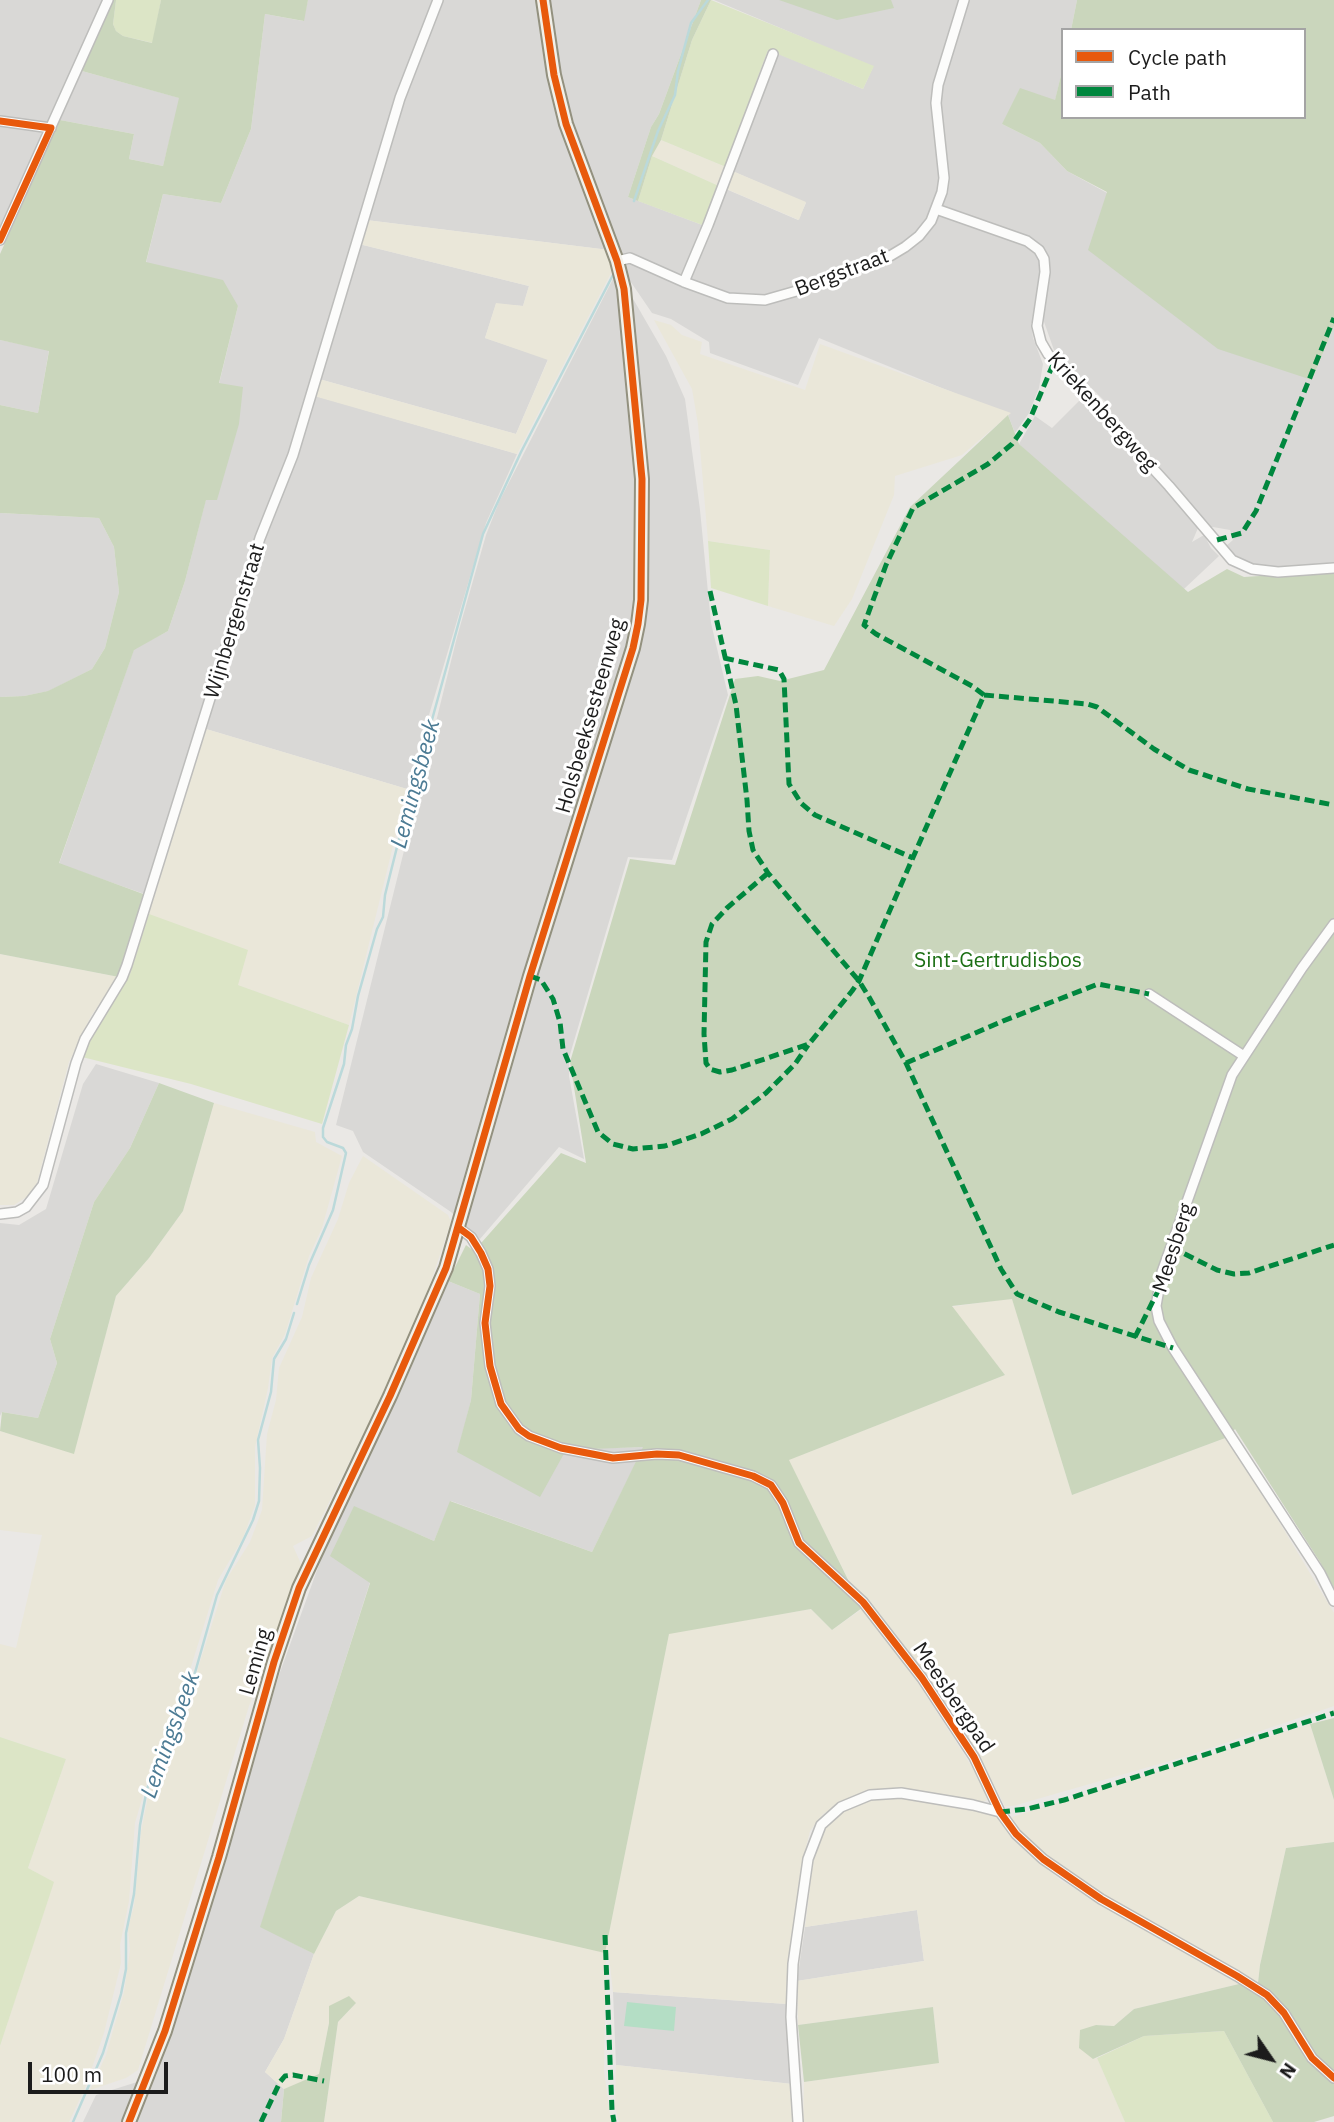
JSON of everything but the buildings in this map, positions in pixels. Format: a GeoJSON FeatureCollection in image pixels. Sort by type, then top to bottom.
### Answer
{"type":"FeatureCollection","features":[{"type":"Feature","properties":{"kind":"street"},"geometry":{"type":"LineString","coordinates":[[0,240],[108,0]]}},
{"type":"Feature","properties":{"kind":"street","name":"Wijnbergenstraat"},"geometry":{"type":"LineString","coordinates":[[0,1214],[17,1212],[26,1207],[43,1185],[85,1039],[127,965],[260,538],[293,454],[400,98],[438,0]]}},
{"type":"Feature","properties":{"kind":"street","name":"Holsbeeksesteenweg"},"geometry":{"type":"LineString","coordinates":[[458,1227],[530,976],[633,648],[638,624],[642,479],[624,289],[617,261],[566,124],[554,75],[543,0]]}},
{"type":"Feature","properties":{"kind":"street","name":"Bergstraat"},"geometry":{"type":"LineString","coordinates":[[617,261],[629,258],[728,298],[765,299],[800,290],[890,256],[919,236],[931,222],[942,192],[944,178],[937,114],[938,85],[964,0]]}},
{"type":"Feature","properties":{"kind":"street"},"geometry":{"type":"LineString","coordinates":[[684,282],[773,54]]}},
{"type":"Feature","properties":{"kind":"street"},"geometry":{"type":"LineString","coordinates":[[0,121],[51,128]]}},
{"type":"Feature","properties":{"kind":"street","name":"Kriekenbergweg"},"geometry":{"type":"LineString","coordinates":[[936,209],[1027,241],[1039,250],[1044,259],[1045,272],[1037,326],[1041,342],[1048,354],[1217,540],[1222,551],[1232,560],[1252,569],[1278,572],[1334,568]]}},
{"type":"Feature","properties":{"kind":"street","name":"Meesberg"},"geometry":{"type":"LineString","coordinates":[[1334,924],[1244,1056],[1224,1093],[1162,1272],[1156,1306],[1159,1321],[1173,1348],[1320,1573],[1334,1601]]}},
{"type":"Feature","properties":{"kind":"street"},"geometry":{"type":"LineString","coordinates":[[1149,994],[1244,1056]]}},
{"type":"Feature","properties":{"kind":"street","name":"Meesbergpad"},"geometry":{"type":"LineString","coordinates":[[458,1227],[471,1237],[488,1269],[490,1286],[485,1323],[490,1366],[501,1404],[519,1429],[548,1445],[573,1451],[613,1458],[680,1455],[753,1476],[771,1485],[778,1492],[799,1543],[851,1589],[922,1678],[974,1757],[1000,1812],[1016,1834],[1043,1859],[1072,1880],[1267,1995],[1284,2013],[1312,2058],[1334,2078]]}},
{"type":"Feature","properties":{"kind":"street","name":"Leming"},"geometry":{"type":"LineString","coordinates":[[129,2122],[165,2031],[219,1857],[278,1649],[299,1588],[395,1385],[446,1268],[458,1227]]}},
{"type":"Feature","properties":{"kind":"street"},"geometry":{"type":"LineString","coordinates":[[798,2122],[791,2017],[793,1964],[808,1859],[821,1825],[841,1807],[870,1795],[901,1793],[1000,1812]]}},
{"type":"Feature","properties":{"kind":"shaded area"},"geometry":{"type":"Polygon","coordinates":[[[0,0],[103,0],[96,21],[48,123],[0,117],[0,0]]]}},
{"type":"Feature","properties":{"kind":"shaded area"},"geometry":{"type":"Polygon","coordinates":[[[308,0],[434,0],[393,106],[306,393],[517,454],[486,523],[407,789],[206,729],[153,897],[59,864],[134,649],[168,631],[185,581],[206,499],[217,500],[219,384],[238,306],[146,263],[163,194],[221,203],[251,129],[265,14],[303,21],[308,0]]]}},
{"type":"Feature","properties":{"kind":"shaded area"},"geometry":{"type":"Polygon","coordinates":[[[442,0],[701,0],[659,114],[651,127],[628,197],[705,226],[719,186],[798,220],[806,203],[730,170],[777,53],[863,89],[873,67],[714,0],[1077,0],[1071,28],[1061,28],[1061,76],[1055,101],[1002,124],[1040,143],[1067,171],[1107,193],[1312,380],[1334,326],[1334,563],[1268,568],[1250,563],[1232,553],[1226,546],[1233,540],[1230,530],[1198,528],[1192,542],[1204,535],[1219,556],[1168,604],[1019,444],[1035,416],[1052,428],[1080,400],[1099,421],[1111,407],[1055,353],[1043,319],[1031,323],[1033,338],[1043,364],[1039,388],[1029,413],[1015,433],[1008,415],[819,338],[798,385],[710,353],[709,342],[671,319],[652,313],[609,250],[366,220],[402,101],[442,0]]]}},
{"type":"Feature","properties":{"kind":"shaded area"},"geometry":{"type":"Polygon","coordinates":[[[82,71],[180,98],[163,166],[129,159],[134,134],[60,120],[82,71]]]}},
{"type":"Feature","properties":{"kind":"shaded area"},"geometry":{"type":"Polygon","coordinates":[[[0,125],[39,130],[44,138],[0,232],[0,125]]]}},
{"type":"Feature","properties":{"kind":"shaded area"},"geometry":{"type":"Polygon","coordinates":[[[661,140],[726,167],[719,186],[652,156],[661,140]]]}},
{"type":"Feature","properties":{"kind":"shaded area"},"geometry":{"type":"Polygon","coordinates":[[[730,170],[806,202],[799,220],[724,188],[730,170]]]}},
{"type":"Feature","properties":{"kind":"shaded area"},"geometry":{"type":"Polygon","coordinates":[[[366,220],[609,250],[613,269],[517,454],[314,396],[319,379],[516,434],[548,360],[485,338],[496,303],[523,306],[529,286],[359,244],[366,220]]]}},
{"type":"Feature","properties":{"kind":"shaded area"},"geometry":{"type":"Polygon","coordinates":[[[359,244],[529,286],[523,306],[496,304],[485,338],[548,359],[516,434],[319,379],[359,244]]]}},
{"type":"Feature","properties":{"kind":"shaded area"},"geometry":{"type":"Polygon","coordinates":[[[615,275],[632,297],[666,356],[685,399],[700,510],[711,623],[728,695],[672,860],[628,857],[569,1058],[569,1076],[584,1159],[559,1147],[480,1239],[451,1212],[363,1152],[353,1131],[336,1125],[457,637],[486,535],[499,502],[615,275]]]}},
{"type":"Feature","properties":{"kind":"shaded area"},"geometry":{"type":"Polygon","coordinates":[[[654,320],[671,325],[682,335],[702,342],[700,354],[805,390],[820,344],[1011,413],[962,455],[895,476],[894,495],[852,599],[834,626],[768,606],[770,550],[708,541],[698,424],[692,389],[654,320]]]}},
{"type":"Feature","properties":{"kind":"shaded area"},"geometry":{"type":"Polygon","coordinates":[[[0,340],[49,350],[38,413],[0,405],[0,340]]]}},
{"type":"Feature","properties":{"kind":"shaded area"},"geometry":{"type":"Polygon","coordinates":[[[0,513],[99,518],[114,547],[119,592],[105,648],[92,669],[49,691],[0,697],[0,513]]]}},
{"type":"Feature","properties":{"kind":"shaded area"},"geometry":{"type":"Polygon","coordinates":[[[206,729],[407,789],[349,1025],[138,949],[206,729]]]}},
{"type":"Feature","properties":{"kind":"shaded area"},"geometry":{"type":"Polygon","coordinates":[[[0,954],[119,977],[91,1016],[69,1062],[37,1183],[28,1196],[14,1205],[0,1205],[0,954]]]}},
{"type":"Feature","properties":{"kind":"shaded area"},"geometry":{"type":"Polygon","coordinates":[[[96,1064],[159,1083],[130,1148],[94,1202],[50,1339],[57,1363],[38,1418],[2,1412],[0,1416],[0,1223],[19,1225],[46,1209],[83,1084],[96,1064]]]}},
{"type":"Feature","properties":{"kind":"shaded area"},"geometry":{"type":"Polygon","coordinates":[[[214,1103],[315,1132],[316,1142],[342,1156],[322,1228],[309,1256],[285,1334],[272,1358],[255,1447],[255,1505],[243,1538],[218,1580],[185,1686],[181,1711],[148,1778],[135,1823],[129,1901],[120,1945],[121,1963],[104,2033],[85,2088],[69,2122],[0,2122],[0,2046],[53,1882],[28,1868],[66,1759],[0,1737],[0,1644],[16,1648],[42,1535],[0,1530],[0,1431],[74,1453],[116,1296],[149,1258],[183,1211],[214,1103]]]}},
{"type":"Feature","properties":{"kind":"shaded area"},"geometry":{"type":"Polygon","coordinates":[[[363,1156],[448,1215],[451,1222],[398,1366],[312,1536],[293,1546],[302,1566],[249,1706],[138,2070],[126,2078],[90,2090],[106,2055],[124,1992],[130,1950],[128,1928],[134,1906],[141,1832],[148,1797],[158,1767],[184,1724],[199,1665],[226,1580],[250,1542],[262,1510],[267,1434],[276,1400],[279,1368],[302,1317],[311,1278],[338,1219],[349,1183],[363,1156]]]}},
{"type":"Feature","properties":{"kind":"shaded area"},"geometry":{"type":"Polygon","coordinates":[[[448,1281],[480,1294],[471,1400],[458,1452],[644,1447],[592,1552],[451,1501],[434,1541],[355,1507],[370,1582],[261,1926],[314,1954],[284,2039],[265,2072],[284,2089],[281,2122],[83,2122],[96,2095],[156,2076],[279,1675],[324,1551],[448,1281]]]}},
{"type":"Feature","properties":{"kind":"shaded area"},"geometry":{"type":"Polygon","coordinates":[[[1012,1298],[1072,1495],[1228,1437],[1334,1613],[1334,1706],[1187,1756],[1013,1806],[1005,1806],[976,1752],[851,1585],[788,1460],[1005,1375],[951,1307],[1012,1298]]]}},
{"type":"Feature","properties":{"kind":"shaded area"},"geometry":{"type":"Polygon","coordinates":[[[811,1609],[832,1630],[862,1609],[913,1675],[988,1792],[987,1800],[979,1804],[892,1789],[852,1796],[823,1814],[810,1831],[803,1860],[805,1865],[787,2004],[613,1992],[609,1956],[606,1953],[604,2071],[611,2122],[324,2122],[338,2022],[356,2003],[329,2006],[329,2023],[319,2075],[284,2089],[265,2072],[284,2039],[314,1954],[336,1911],[359,1896],[605,1952],[669,1633],[811,1609]]]}},
{"type":"Feature","properties":{"kind":"shaded area"},"geometry":{"type":"Polygon","coordinates":[[[1310,1724],[1334,1800],[1334,1842],[1286,1848],[1258,1983],[1136,1916],[1082,1882],[1037,1850],[1016,1826],[1012,1817],[1310,1724]]]}},
{"type":"Feature","properties":{"kind":"shaded area"},"geometry":{"type":"Polygon","coordinates":[[[889,1797],[934,1801],[997,1816],[1026,1851],[1060,1880],[1239,1984],[1134,2009],[1114,2026],[1096,2025],[1093,2059],[1097,2058],[1125,2122],[803,2122],[804,2082],[939,2062],[933,2007],[798,2025],[797,1981],[924,1961],[917,1910],[805,1927],[813,1861],[827,1825],[847,1807],[863,1801],[889,1797]]]}},
{"type":"Feature","properties":{"kind":"shaded area"},"geometry":{"type":"Polygon","coordinates":[[[917,1910],[924,1961],[797,1981],[805,1927],[917,1910]]]}},
{"type":"Feature","properties":{"kind":"shaded area"},"geometry":{"type":"Polygon","coordinates":[[[613,1992],[787,2004],[792,2084],[616,2065],[613,1992]]]}},
{"type":"Feature","properties":{"kind":"shaded area"},"geometry":{"type":"Polygon","coordinates":[[[616,2065],[792,2084],[795,2122],[619,2122],[615,2107],[616,2065]]]}},
{"type":"Feature","properties":{"kind":"green space"},"geometry":{"type":"Polygon","coordinates":[[[112,0],[116,0],[113,24],[116,31],[123,36],[152,43],[161,0],[308,0],[304,21],[265,14],[251,129],[221,203],[163,194],[146,262],[223,280],[238,306],[219,383],[243,387],[239,424],[217,500],[206,500],[185,581],[168,631],[134,650],[59,863],[146,895],[119,977],[0,954],[0,697],[48,691],[92,669],[105,648],[119,592],[114,547],[99,518],[0,513],[0,405],[38,413],[49,351],[0,340],[0,254],[60,120],[134,134],[129,159],[163,166],[179,98],[82,71],[112,0]]]}},
{"type":"Feature","properties":{"kind":"green space"},"geometry":{"type":"Polygon","coordinates":[[[116,0],[161,0],[153,43],[123,36],[116,31],[113,24],[116,0]]]}},
{"type":"Feature","properties":{"kind":"green space"},"geometry":{"type":"Polygon","coordinates":[[[701,0],[711,0],[692,40],[661,140],[652,156],[638,201],[628,197],[651,127],[659,114],[701,0]]]}},
{"type":"Feature","properties":{"kind":"green space"},"geometry":{"type":"Polygon","coordinates":[[[711,0],[874,66],[863,89],[768,50],[756,82],[759,84],[726,167],[661,140],[692,40],[711,0]]]}},
{"type":"Feature","properties":{"kind":"green space"},"geometry":{"type":"Polygon","coordinates":[[[779,0],[891,0],[894,8],[837,20],[779,0]]]}},
{"type":"Feature","properties":{"kind":"green space"},"geometry":{"type":"Polygon","coordinates":[[[1077,0],[1334,0],[1334,326],[1312,380],[1218,349],[1088,250],[1107,192],[1067,171],[1040,143],[1002,124],[1020,88],[1055,100],[1061,75],[1061,119],[1306,119],[1306,28],[1071,28],[1077,0]]]}},
{"type":"Feature","properties":{"kind":"green space"},"geometry":{"type":"Polygon","coordinates":[[[652,156],[719,186],[705,226],[638,201],[652,156]]]}},
{"type":"Feature","properties":{"kind":"green space","name":"Sint-Gertrudisbos"},"geometry":{"type":"Polygon","coordinates":[[[1008,415],[1019,444],[1188,592],[1227,569],[1244,577],[1334,571],[1334,1588],[1235,1429],[1228,1437],[1072,1495],[1012,1299],[952,1306],[1005,1375],[789,1460],[862,1608],[832,1630],[811,1609],[669,1634],[605,1953],[359,1896],[336,1911],[314,1954],[260,1927],[370,1583],[330,1556],[354,1506],[434,1541],[450,1501],[592,1552],[643,1447],[566,1450],[540,1497],[457,1452],[471,1400],[480,1294],[448,1281],[466,1245],[474,1251],[561,1153],[586,1163],[570,1062],[630,859],[675,865],[735,679],[758,676],[780,681],[824,670],[910,507],[1008,415]]]}},
{"type":"Feature","properties":{"kind":"green space"},"geometry":{"type":"Polygon","coordinates":[[[708,541],[770,550],[768,606],[711,588],[708,541]]]}},
{"type":"Feature","properties":{"kind":"green space"},"geometry":{"type":"Polygon","coordinates":[[[149,914],[248,950],[238,985],[349,1025],[322,1124],[191,1084],[82,1057],[130,974],[149,914]]]}},
{"type":"Feature","properties":{"kind":"green space"},"geometry":{"type":"Polygon","coordinates":[[[159,1083],[214,1103],[183,1211],[149,1258],[116,1296],[74,1454],[0,1431],[2,1412],[38,1418],[57,1363],[50,1339],[94,1202],[130,1148],[159,1083]]]}},
{"type":"Feature","properties":{"kind":"green space"},"geometry":{"type":"Polygon","coordinates":[[[1334,1718],[1334,1800],[1310,1724],[1334,1718]]]}},
{"type":"Feature","properties":{"kind":"green space"},"geometry":{"type":"Polygon","coordinates":[[[0,1737],[66,1759],[28,1868],[54,1882],[0,2046],[0,1737]]]}},
{"type":"Feature","properties":{"kind":"green space"},"geometry":{"type":"Polygon","coordinates":[[[1334,1842],[1334,2116],[1314,2122],[1273,2122],[1224,2031],[1144,2036],[1093,2059],[1079,2048],[1080,2030],[1096,2025],[1114,2026],[1134,2009],[1239,1984],[1258,1983],[1286,1848],[1334,1842]]]}},
{"type":"Feature","properties":{"kind":"green space"},"geometry":{"type":"Polygon","coordinates":[[[349,1996],[356,2003],[338,2022],[324,2122],[281,2122],[284,2089],[319,2074],[329,2023],[329,2006],[349,1996]]]}},
{"type":"Feature","properties":{"kind":"green space"},"geometry":{"type":"Polygon","coordinates":[[[627,2002],[676,2007],[674,2031],[624,2026],[627,2002]]]}},
{"type":"Feature","properties":{"kind":"green space"},"geometry":{"type":"Polygon","coordinates":[[[933,2007],[939,2063],[804,2082],[798,2025],[933,2007]]]}},
{"type":"Feature","properties":{"kind":"green space"},"geometry":{"type":"Polygon","coordinates":[[[1224,2031],[1273,2122],[1125,2122],[1097,2058],[1144,2036],[1224,2031]]]}},
{"type":"Feature","properties":{"kind":"waterway","name":"Lemingsbeek"},"geometry":{"type":"LineString","coordinates":[[634,201],[658,131],[675,95],[678,71],[691,23],[708,0]]}},
{"type":"Feature","properties":{"kind":"waterway","name":"Lemingsbeek"},"geometry":{"type":"LineString","coordinates":[[297,1304],[309,1265],[333,1210],[346,1153],[343,1148],[327,1142],[323,1137],[323,1128],[344,1064],[358,996],[383,917],[385,895],[403,823],[425,755],[427,738],[483,534],[521,452],[614,273]]}},
{"type":"Feature","properties":{"kind":"waterway","name":"Lemingsbeek"},"geometry":{"type":"LineString","coordinates":[[73,2122],[103,2053],[121,1994],[126,1969],[126,1933],[134,1894],[140,1825],[147,1789],[183,1715],[217,1595],[253,1520],[259,1501],[258,1440],[271,1392],[274,1359],[286,1339],[294,1313]]}},
{"type":"Feature","properties":{"kind":"marked path"},"geometry":{"type":"LineString","coordinates":[[1217,540],[1242,533],[1256,511],[1334,318]]}},
{"type":"Feature","properties":{"kind":"marked path"},"geometry":{"type":"LineString","coordinates":[[984,695],[864,625],[886,565],[913,508],[988,464],[1012,444],[1030,419],[1054,362]]}},
{"type":"Feature","properties":{"kind":"marked path"},"geometry":{"type":"LineString","coordinates":[[710,591],[736,705],[753,850],[768,873],[859,981],[869,997],[906,1063],[1001,1269],[1017,1294],[1059,1312],[1173,1348]]}},
{"type":"Feature","properties":{"kind":"marked path"},"geometry":{"type":"LineString","coordinates":[[724,658],[779,670],[784,679],[789,784],[801,803],[815,815],[913,858]]}},
{"type":"Feature","properties":{"kind":"marked path"},"geometry":{"type":"LineString","coordinates":[[984,695],[1097,707],[1154,749],[1189,770],[1248,789],[1334,805]]}},
{"type":"Feature","properties":{"kind":"marked path"},"geometry":{"type":"LineString","coordinates":[[768,873],[712,924],[706,942],[706,1063],[710,1069],[720,1072],[809,1044],[852,991],[859,981],[984,695]]}},
{"type":"Feature","properties":{"kind":"marked path"},"geometry":{"type":"LineString","coordinates":[[530,976],[541,980],[553,999],[560,1022],[563,1049],[598,1132],[613,1144],[633,1149],[665,1146],[701,1134],[732,1119],[766,1093],[795,1064],[808,1045]]}},
{"type":"Feature","properties":{"kind":"marked path"},"geometry":{"type":"LineString","coordinates":[[906,1063],[1098,984],[1149,994]]}},
{"type":"Feature","properties":{"kind":"marked path"},"geometry":{"type":"LineString","coordinates":[[1171,1247],[1217,1270],[1234,1274],[1249,1273],[1334,1245]]}},
{"type":"Feature","properties":{"kind":"marked path"},"geometry":{"type":"LineString","coordinates":[[1135,1337],[1158,1291]]}},
{"type":"Feature","properties":{"kind":"marked path"},"geometry":{"type":"LineString","coordinates":[[1000,1812],[1064,1800],[1334,1713]]}},
{"type":"Feature","properties":{"kind":"marked path"},"geometry":{"type":"LineString","coordinates":[[605,1935],[614,2122]]}},
{"type":"Feature","properties":{"kind":"marked path"},"geometry":{"type":"LineString","coordinates":[[261,2122],[285,2076],[324,2081]]}},
{"type":"Feature","properties":{"kind":"cycle path"},"geometry":{"type":"LineString","coordinates":[[129,2122],[165,2031],[219,1857],[274,1662],[299,1588],[390,1396],[446,1268],[530,976],[633,648],[638,624],[641,600],[642,479],[624,289],[617,261],[566,124],[554,75],[543,0]]}},
{"type":"Feature","properties":{"kind":"cycle path"},"geometry":{"type":"LineString","coordinates":[[0,121],[51,128],[0,240]]}},
{"type":"Feature","properties":{"kind":"cycle path"},"geometry":{"type":"LineString","coordinates":[[459,1228],[471,1237],[488,1269],[490,1286],[485,1323],[490,1366],[501,1404],[519,1429],[529,1436],[561,1448],[613,1458],[679,1455],[753,1476],[771,1485],[783,1503],[799,1543],[863,1602],[922,1678],[974,1757],[1000,1812],[1016,1834],[1043,1859],[1101,1899],[1267,1995],[1284,2013],[1312,2058],[1334,2078]]}}]}
